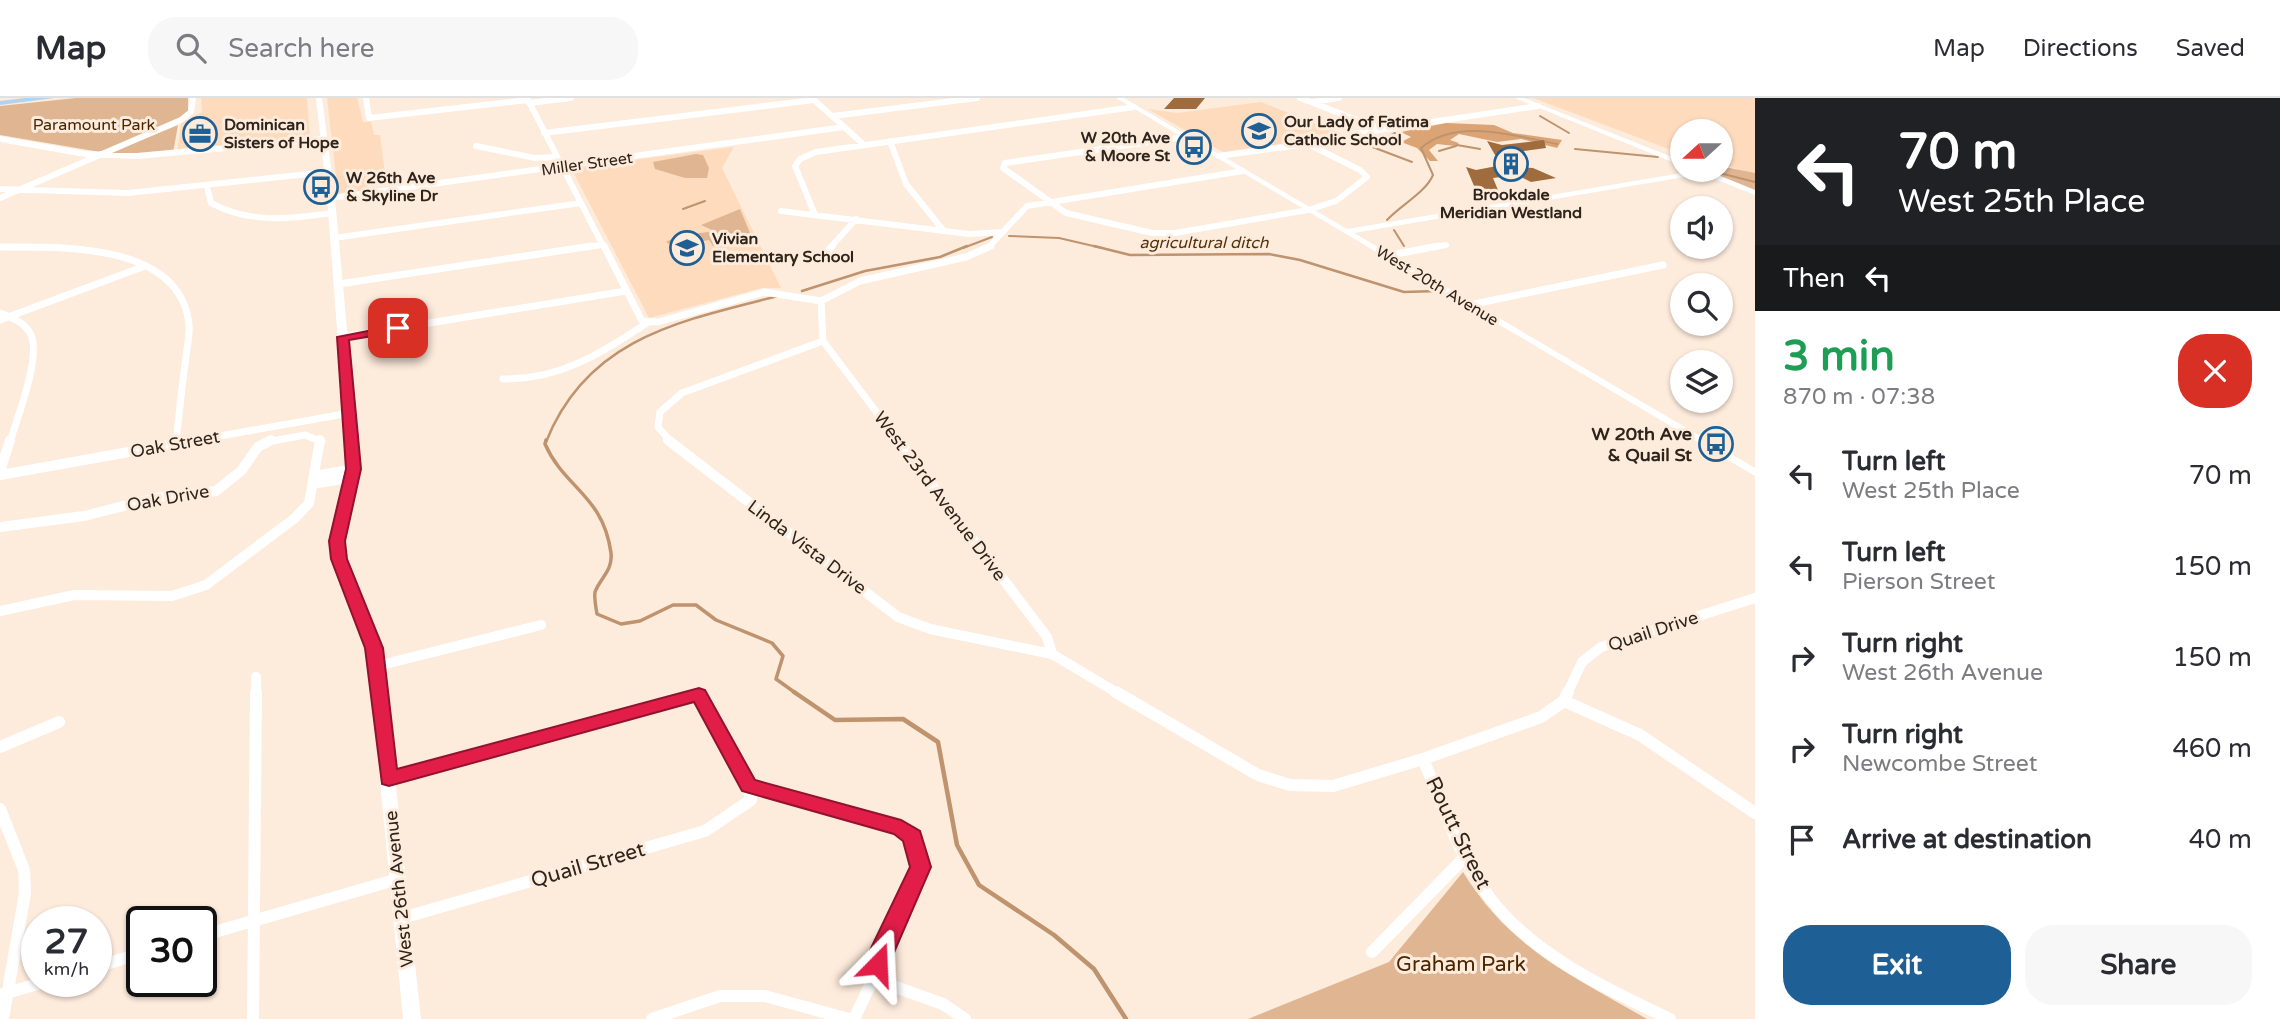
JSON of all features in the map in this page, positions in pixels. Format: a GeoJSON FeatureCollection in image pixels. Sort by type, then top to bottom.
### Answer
{"type":"FeatureCollection","features":[{"type":"Feature","properties":{"kind":"main road"},"geometry":{"type":"LineString","coordinates":[[0,103],[50,98]]}},
{"type":"Feature","properties":{"kind":"street"},"geometry":{"type":"LineString","coordinates":[[0,198],[181,120],[191,112],[193,98]]}},
{"type":"Feature","properties":{"kind":"street","name":"West 26th Avenue"},"geometry":{"type":"LineString","coordinates":[[319,98],[339,284],[353,473],[339,524],[337,550],[369,633],[377,666],[412,1019]]}},
{"type":"Feature","properties":{"kind":"street"},"geometry":{"type":"LineString","coordinates":[[366,98],[369,118],[528,100],[571,98]]}},
{"type":"Feature","properties":{"kind":"street"},"geometry":{"type":"LineString","coordinates":[[833,116],[977,98]]}},
{"type":"Feature","properties":{"kind":"street","name":"West 20th Avenue"},"geometry":{"type":"LineString","coordinates":[[1119,98],[1755,473]]}},
{"type":"Feature","properties":{"kind":"street"},"geometry":{"type":"LineString","coordinates":[[1300,98],[1383,129]]}},
{"type":"Feature","properties":{"kind":"street"},"geometry":{"type":"LineString","coordinates":[[1309,102],[1339,98]]}},
{"type":"Feature","properties":{"kind":"street"},"geometry":{"type":"LineString","coordinates":[[1518,98],[1670,159]]}},
{"type":"Feature","properties":{"kind":"street"},"geometry":{"type":"LineString","coordinates":[[544,133],[813,99],[863,144]]}},
{"type":"Feature","properties":{"kind":"street"},"geometry":{"type":"LineString","coordinates":[[528,100],[601,245],[643,321]]}},
{"type":"Feature","properties":{"kind":"street"},"geometry":{"type":"LineString","coordinates":[[1352,134],[1538,106]]}},
{"type":"Feature","properties":{"kind":"street"},"geometry":{"type":"LineString","coordinates":[[815,215],[795,166],[800,159],[823,150],[1134,107]]}},
{"type":"Feature","properties":{"kind":"street","name":"Miller Street"},"geometry":{"type":"LineString","coordinates":[[331,198],[844,127]]}},
{"type":"Feature","properties":{"kind":"street"},"geometry":{"type":"LineString","coordinates":[[1184,136],[1005,163],[1003,168],[1046,202],[1086,220],[1152,233],[1175,233],[1308,209],[1336,201],[1367,177],[1360,170],[1308,144],[1218,156]]}},
{"type":"Feature","properties":{"kind":"street"},"geometry":{"type":"LineString","coordinates":[[0,139],[99,155],[172,155],[323,139]]}},
{"type":"Feature","properties":{"kind":"street"},"geometry":{"type":"LineString","coordinates":[[890,141],[906,184],[943,230]]}},
{"type":"Feature","properties":{"kind":"street"},"geometry":{"type":"LineString","coordinates":[[476,146],[535,158],[557,157]]}},
{"type":"Feature","properties":{"kind":"street"},"geometry":{"type":"LineString","coordinates":[[503,379],[533,379],[571,371],[643,321],[764,292],[821,301],[841,287],[861,279],[974,254],[998,243],[1017,212],[1046,202],[1242,171]]}},
{"type":"Feature","properties":{"kind":"street"},"geometry":{"type":"LineString","coordinates":[[0,189],[13,192],[128,193],[207,187],[327,172]]}},
{"type":"Feature","properties":{"kind":"street"},"geometry":{"type":"LineString","coordinates":[[1346,232],[1670,176]]}},
{"type":"Feature","properties":{"kind":"street"},"geometry":{"type":"LineString","coordinates":[[1728,182],[1755,193]]}},
{"type":"Feature","properties":{"kind":"street"},"geometry":{"type":"LineString","coordinates":[[207,187],[211,203],[236,215],[277,219],[332,213]]}},
{"type":"Feature","properties":{"kind":"street"},"geometry":{"type":"LineString","coordinates":[[334,238],[581,203]]}},
{"type":"Feature","properties":{"kind":"street"},"geometry":{"type":"LineString","coordinates":[[781,211],[969,234],[1003,232]]}},
{"type":"Feature","properties":{"kind":"street"},"geometry":{"type":"LineString","coordinates":[[828,251],[856,219]]}},
{"type":"Feature","properties":{"kind":"street"},"geometry":{"type":"LineString","coordinates":[[339,284],[601,245]]}},
{"type":"Feature","properties":{"kind":"street"},"geometry":{"type":"LineString","coordinates":[[1386,256],[1446,245]]}},
{"type":"Feature","properties":{"kind":"street"},"geometry":{"type":"LineString","coordinates":[[0,247],[108,252],[145,266],[170,284],[187,309],[189,325],[176,444]]}},
{"type":"Feature","properties":{"kind":"street"},"geometry":{"type":"LineString","coordinates":[[1469,305],[1663,265]]}},
{"type":"Feature","properties":{"kind":"street"},"geometry":{"type":"LineString","coordinates":[[0,320],[145,266]]}},
{"type":"Feature","properties":{"kind":"street"},"geometry":{"type":"LineString","coordinates":[[343,337],[626,291]]}},
{"type":"Feature","properties":{"kind":"street"},"geometry":{"type":"LineString","coordinates":[[821,301],[820,329],[824,341]]}},
{"type":"Feature","properties":{"kind":"street"},"geometry":{"type":"LineString","coordinates":[[0,313],[10,316],[31,335],[34,355],[0,473]]}},
{"type":"Feature","properties":{"kind":"street","name":"Linda Vista Drive"},"geometry":{"type":"LineString","coordinates":[[824,341],[682,393],[660,412],[658,427],[668,440],[898,617],[930,629],[1052,654],[1258,775],[1290,785],[1333,786],[1423,759]]}},
{"type":"Feature","properties":{"kind":"street","name":"West 23rd Avenue Drive"},"geometry":{"type":"LineString","coordinates":[[824,341],[1047,637],[1052,654]]}},
{"type":"Feature","properties":{"kind":"street","name":"Oak Street"},"geometry":{"type":"LineString","coordinates":[[0,473],[349,413]]}},
{"type":"Feature","properties":{"kind":"street","name":"Oak Drive"},"geometry":{"type":"LineString","coordinates":[[0,527],[84,516],[155,498],[216,491],[235,478],[258,447],[282,437],[305,435],[322,441],[309,503],[295,519],[206,585],[190,593],[153,600],[74,595],[0,611]]}},
{"type":"Feature","properties":{"kind":"street"},"geometry":{"type":"LineString","coordinates":[[313,480],[353,473]]}},
{"type":"Feature","properties":{"kind":"street","name":"Quail Drive"},"geometry":{"type":"LineString","coordinates":[[1564,701],[1582,662],[1601,647],[1755,598]]}},
{"type":"Feature","properties":{"kind":"street"},"geometry":{"type":"LineString","coordinates":[[377,666],[541,625]]}},
{"type":"Feature","properties":{"kind":"street"},"geometry":{"type":"LineString","coordinates":[[253,1019],[256,677]]}},
{"type":"Feature","properties":{"kind":"street"},"geometry":{"type":"LineString","coordinates":[[389,779],[699,695],[748,785],[901,828],[913,836],[921,867],[882,948],[873,979],[854,1019]]}},
{"type":"Feature","properties":{"kind":"street"},"geometry":{"type":"LineString","coordinates":[[1423,759],[1541,717],[1564,701],[1640,735],[1755,813]]}},
{"type":"Feature","properties":{"kind":"street"},"geometry":{"type":"LineString","coordinates":[[0,747],[60,722]]}},
{"type":"Feature","properties":{"kind":"street","name":"Routt Street"},"geometry":{"type":"LineString","coordinates":[[1423,759],[1466,856],[1489,898],[1509,921],[1538,945],[1670,1019]]}},
{"type":"Feature","properties":{"kind":"street","name":"Quail Street"},"geometry":{"type":"LineString","coordinates":[[402,918],[705,831],[736,813],[751,800],[748,785]]}},
{"type":"Feature","properties":{"kind":"street"},"geometry":{"type":"LineString","coordinates":[[0,809],[24,870],[25,893],[4,993],[3,1019]]}},
{"type":"Feature","properties":{"kind":"street"},"geometry":{"type":"LineString","coordinates":[[1372,953],[1466,856]]}},
{"type":"Feature","properties":{"kind":"street"},"geometry":{"type":"LineString","coordinates":[[217,931],[398,879]]}},
{"type":"Feature","properties":{"kind":"street"},"geometry":{"type":"LineString","coordinates":[[873,979],[943,1004],[965,1019]]}},
{"type":"Feature","properties":{"kind":"street"},"geometry":{"type":"LineString","coordinates":[[4,993],[21,988]]}},
{"type":"Feature","properties":{"kind":"street"},"geometry":{"type":"LineString","coordinates":[[652,1019],[720,996],[765,996],[849,1019]]}},
{"type":"Feature","properties":{"kind":"shaded area"},"geometry":{"type":"Polygon","coordinates":[[[201,98],[307,98],[310,138],[177,152],[181,123],[202,112],[201,98]]]}},
{"type":"Feature","properties":{"kind":"shaded area"},"geometry":{"type":"Polygon","coordinates":[[[327,98],[357,98],[363,122],[371,122],[374,135],[380,135],[385,174],[366,177],[369,190],[338,194],[327,98]]]}},
{"type":"Feature","properties":{"kind":"shaded area"},"geometry":{"type":"Polygon","coordinates":[[[1533,98],[1755,98],[1755,174],[1733,168],[1733,119],[1670,119],[1670,149],[1533,98]]]}},
{"type":"Feature","properties":{"kind":"shaded area","name":"Our Lady of Fatima Catholic School"},"geometry":{"type":"Polygon","coordinates":[[[1261,102],[1344,135],[1223,152],[1148,109],[1177,113],[1261,102]]]}},
{"type":"Feature","properties":{"kind":"shaded area"},"geometry":{"type":"Polygon","coordinates":[[[1446,123],[1494,125],[1513,133],[1562,140],[1557,148],[1521,139],[1497,142],[1459,134],[1450,140],[1459,143],[1455,146],[1437,144],[1429,150],[1438,161],[1430,161],[1417,148],[1401,142],[1411,137],[1401,132],[1446,123]]]}},
{"type":"Feature","properties":{"kind":"shaded area","name":"Vivian Elementary School"},"geometry":{"type":"Polygon","coordinates":[[[734,147],[722,168],[781,288],[762,288],[649,318],[571,168],[734,147]]]}},
{"type":"Feature","properties":{"kind":"green space","name":"Paramount Park"},"geometry":{"type":"Polygon","coordinates":[[[76,98],[188,98],[188,112],[179,119],[100,152],[0,135],[0,106],[76,98]]]}},
{"type":"Feature","properties":{"kind":"green space"},"geometry":{"type":"Polygon","coordinates":[[[178,125],[173,153],[111,153],[112,152],[178,125]]]}},
{"type":"Feature","properties":{"kind":"green space"},"geometry":{"type":"Polygon","coordinates":[[[703,155],[709,168],[707,178],[685,178],[655,169],[653,162],[703,155]]]}},
{"type":"Feature","properties":{"kind":"green space"},"geometry":{"type":"Polygon","coordinates":[[[1733,169],[1755,173],[1755,191],[1732,182],[1733,169]]]}},
{"type":"Feature","properties":{"kind":"green space"},"geometry":{"type":"Polygon","coordinates":[[[740,209],[753,240],[713,246],[709,240],[673,246],[666,242],[684,235],[714,231],[701,225],[740,209]]]}},
{"type":"Feature","properties":{"kind":"green space","name":"Graham Park"},"geometry":{"type":"Polygon","coordinates":[[[1463,872],[1501,922],[1523,941],[1568,974],[1647,1019],[1248,1019],[1389,962],[1463,872]]]}},
{"type":"Feature","properties":{"kind":"building"},"geometry":{"type":"Polygon","coordinates":[[[1174,98],[1205,98],[1196,109],[1164,109],[1174,98]]]}},
{"type":"Feature","properties":{"kind":"building"},"geometry":{"type":"Polygon","coordinates":[[[1544,140],[1546,148],[1495,155],[1487,141],[1502,145],[1544,140]]]}},
{"type":"Feature","properties":{"kind":"building"},"geometry":{"type":"Polygon","coordinates":[[[1497,166],[1533,168],[1556,178],[1531,182],[1517,175],[1493,178],[1500,195],[1477,193],[1466,167],[1476,170],[1497,166]]]}},
{"type":"Feature","properties":{"kind":"waterway"},"geometry":{"type":"LineString","coordinates":[[1540,116],[1569,133]]}},
{"type":"Feature","properties":{"kind":"waterway","name":"agricultural ditch"},"geometry":{"type":"LineString","coordinates":[[1387,220],[1430,181],[1433,175],[1421,148],[1435,139],[1451,133],[1486,131],[1557,144]]}},
{"type":"Feature","properties":{"kind":"waterway"},"geometry":{"type":"LineString","coordinates":[[1382,144],[1382,140],[1395,133]]}},
{"type":"Feature","properties":{"kind":"waterway"},"geometry":{"type":"LineString","coordinates":[[1354,140],[1412,162]]}},
{"type":"Feature","properties":{"kind":"waterway"},"geometry":{"type":"LineString","coordinates":[[1457,145],[1480,149]]}},
{"type":"Feature","properties":{"kind":"waterway"},"geometry":{"type":"LineString","coordinates":[[1439,151],[1456,146]]}},
{"type":"Feature","properties":{"kind":"waterway","name":"agricultural ditch"},"geometry":{"type":"LineString","coordinates":[[1575,149],[1658,157]]}},
{"type":"Feature","properties":{"kind":"waterway","name":"agricultural ditch"},"geometry":{"type":"LineString","coordinates":[[1733,176],[1755,182]]}},
{"type":"Feature","properties":{"kind":"waterway"},"geometry":{"type":"LineString","coordinates":[[683,209],[705,201]]}},
{"type":"Feature","properties":{"kind":"waterway","name":"agricultural ditch"},"geometry":{"type":"LineString","coordinates":[[1394,230],[1404,246]]}},
{"type":"Feature","properties":{"kind":"waterway","name":"agricultural ditch"},"geometry":{"type":"LineString","coordinates":[[1009,236],[1059,238],[1102,248]]}},
{"type":"Feature","properties":{"kind":"waterway","name":"agricultural ditch"},"geometry":{"type":"LineString","coordinates":[[963,248],[992,237]]}},
{"type":"Feature","properties":{"kind":"waterway","name":"agricultural ditch"},"geometry":{"type":"LineString","coordinates":[[802,291],[865,271],[940,257],[967,246]]}},
{"type":"Feature","properties":{"kind":"waterway","name":"agricultural ditch"},"geometry":{"type":"LineString","coordinates":[[1094,246],[1102,248]]}},
{"type":"Feature","properties":{"kind":"waterway","name":"agricultural ditch"},"geometry":{"type":"LineString","coordinates":[[1102,248],[1130,255],[1269,254],[1300,260],[1404,292],[1437,291]]}},
{"type":"Feature","properties":{"kind":"waterway","name":"agricultural ditch"},"geometry":{"type":"LineString","coordinates":[[546,442],[564,407],[586,379],[612,357],[641,339],[672,326],[778,296]]}},
{"type":"Feature","properties":{"kind":"waterway","name":"agricultural ditch"},"geometry":{"type":"LineString","coordinates":[[546,440],[545,444],[553,459],[592,505],[607,534],[611,559],[595,592],[597,614],[621,624],[640,621],[673,605],[696,605],[716,620],[772,643],[783,656],[776,679],[797,694]]}},
{"type":"Feature","properties":{"kind":"waterway","name":"agricultural ditch"},"geometry":{"type":"LineString","coordinates":[[794,692],[835,720],[903,719],[938,742],[957,845],[979,885],[1054,935],[1094,969],[1126,1019]]}},
{"type":"Feature","properties":{"kind":"place","name":"Our Lady of Fatima Catholic School"},"geometry":{"type":"Point","coordinates":[1259,131]}},
{"type":"Feature","properties":{"kind":"place","name":"Dominican Sisters of Hope"},"geometry":{"type":"Point","coordinates":[200,134]}},
{"type":"Feature","properties":{"kind":"place","name":"W 20th Ave & Moore St"},"geometry":{"type":"Point","coordinates":[1194,147]}},
{"type":"Feature","properties":{"kind":"place","name":"Brookdale Meridian Westland"},"geometry":{"type":"Point","coordinates":[1511,164]}},
{"type":"Feature","properties":{"kind":"place","name":"W 26th Ave & Skyline Dr"},"geometry":{"type":"Point","coordinates":[321,187]}},
{"type":"Feature","properties":{"kind":"place","name":"Vivian Elementary School"},"geometry":{"type":"Point","coordinates":[687,248]}},
{"type":"Feature","properties":{"kind":"place","name":"W 20th Ave & Quail St"},"geometry":{"type":"Point","coordinates":[1716,444]}},
{"type":"Feature","properties":{"kind":"route"},"geometry":{"type":"LineString","coordinates":[[398,328],[343,337],[354,469],[337,541],[339,559],[374,648],[389,779],[637,714],[699,695],[748,785],[901,828],[913,836],[921,867],[882,948],[878,964]]}}]}
